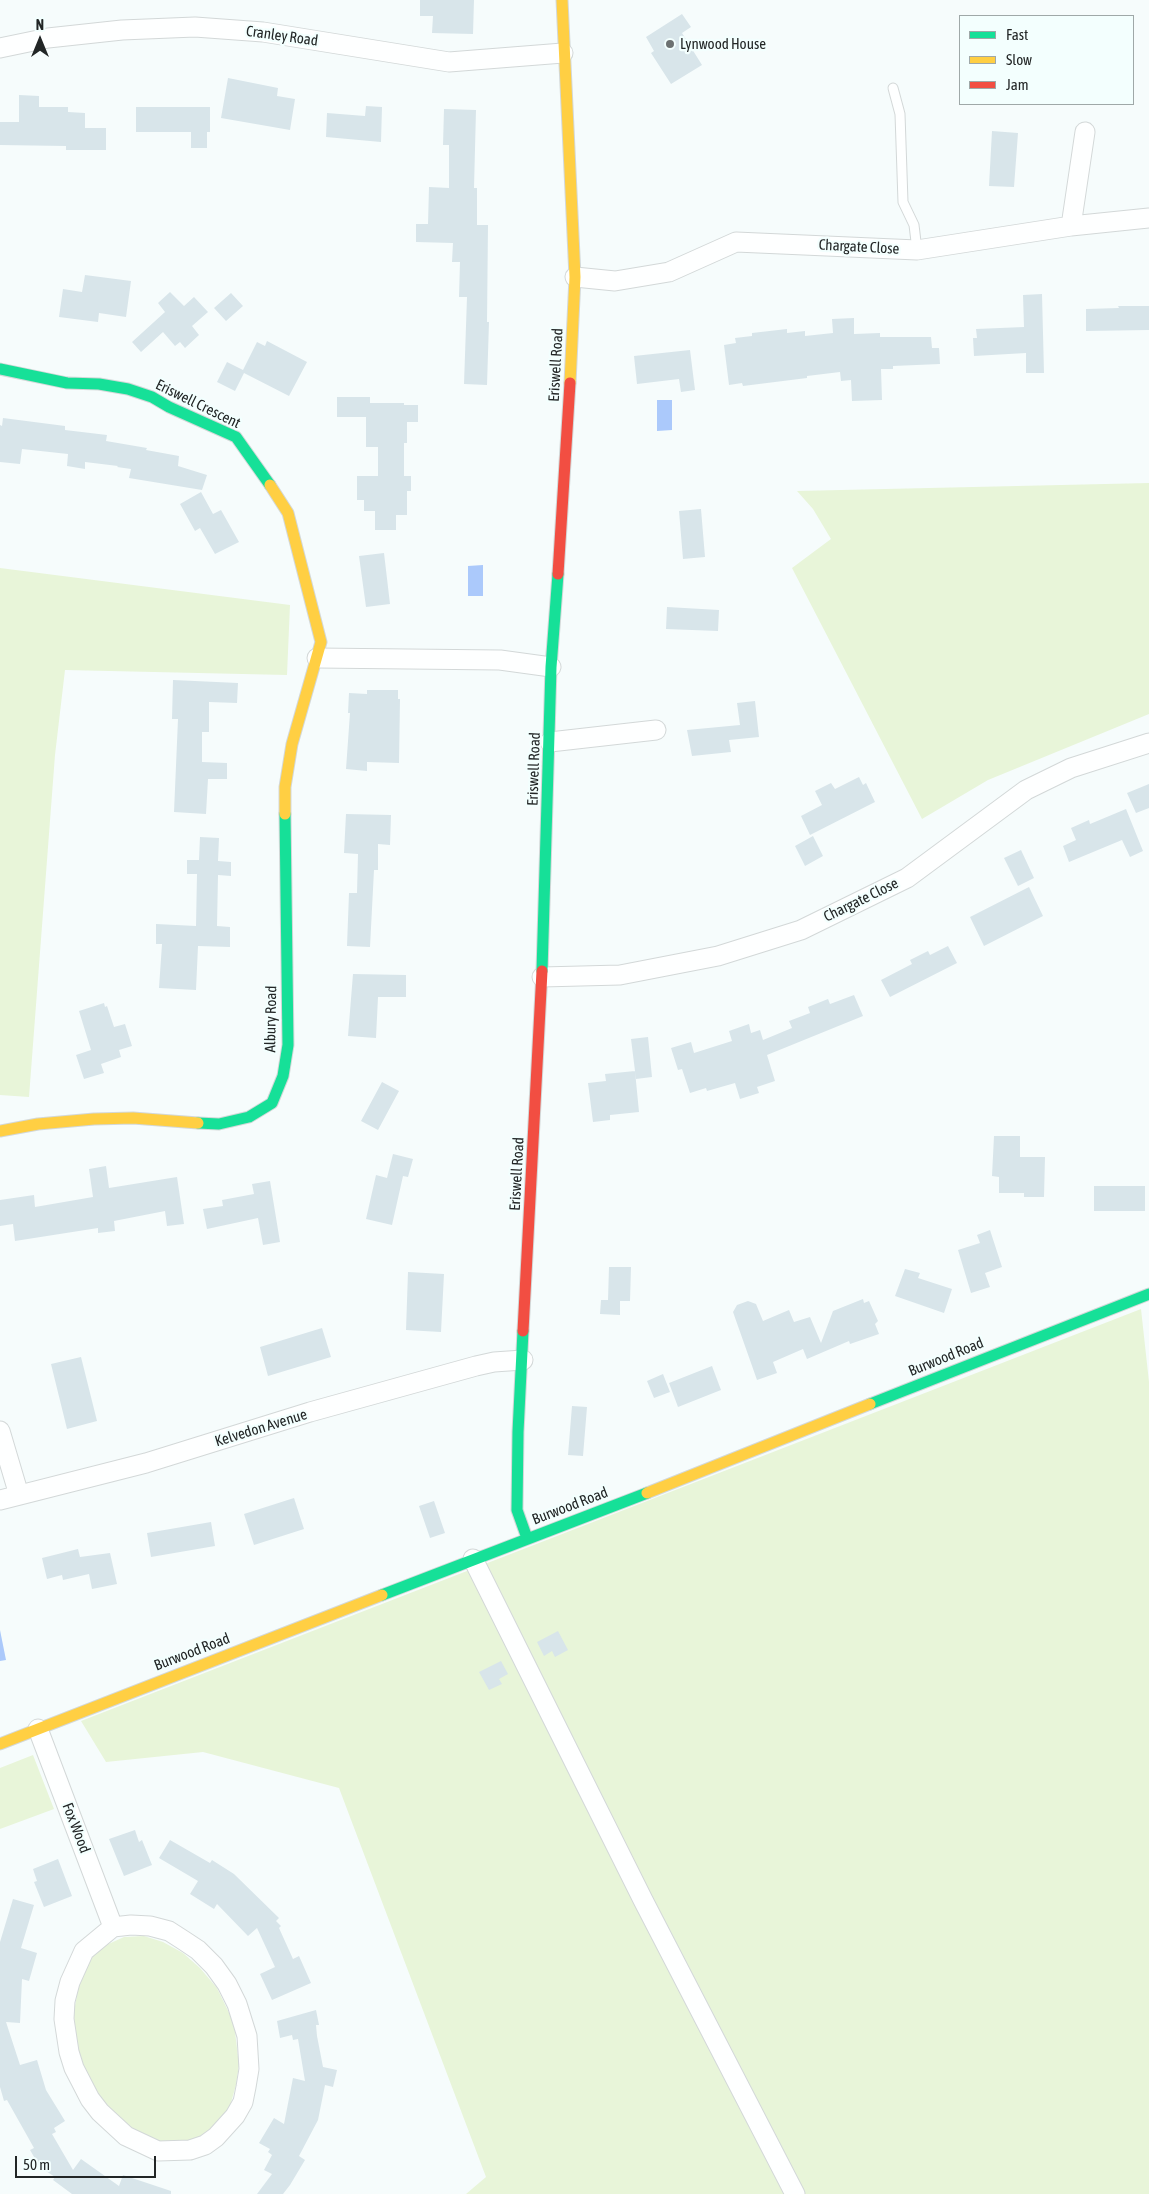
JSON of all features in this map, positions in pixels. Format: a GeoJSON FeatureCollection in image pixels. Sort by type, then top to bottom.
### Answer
{"type":"FeatureCollection","features":[{"type":"Feature","properties":{"kind":"street","name":"Eriswell Road"},"geometry":{"type":"LineString","coordinates":[[527,1538],[517,1510],[522,1360],[542,976],[551,667],[564,499],[575,277],[562,0]]}},
{"type":"Feature","properties":{"kind":"street","name":"Cranley Road"},"geometry":{"type":"LineString","coordinates":[[0,48],[48,38],[122,30],[195,27],[263,32],[450,62],[563,53]]}},
{"type":"Feature","properties":{"kind":"street"},"geometry":{"type":"LineString","coordinates":[[1071,226],[1085,132]]}},
{"type":"Feature","properties":{"kind":"street","name":"Chargate Close"},"geometry":{"type":"LineString","coordinates":[[575,277],[615,281],[669,272],[736,242],[917,250],[1071,226],[1149,218]]}},
{"type":"Feature","properties":{"kind":"street","name":"Eriswell Crescent"},"geometry":{"type":"LineString","coordinates":[[0,369],[58,381],[128,390],[152,397],[169,408],[236,436],[262,470],[288,512],[321,642],[317,658]]}},
{"type":"Feature","properties":{"kind":"street"},"geometry":{"type":"LineString","coordinates":[[317,658],[500,660],[551,667]]}},
{"type":"Feature","properties":{"kind":"street","name":"Albury Road"},"geometry":{"type":"LineString","coordinates":[[0,1131],[38,1124],[94,1118],[219,1124],[249,1117],[272,1103],[283,1076],[288,1045],[285,787],[292,744],[317,658]]}},
{"type":"Feature","properties":{"kind":"street"},"geometry":{"type":"LineString","coordinates":[[550,742],[656,730]]}},
{"type":"Feature","properties":{"kind":"street","name":"Chargate Close"},"geometry":{"type":"LineString","coordinates":[[542,976],[630,973],[718,956],[801,930],[907,878],[1026,790],[1071,768],[1149,743]]}},
{"type":"Feature","properties":{"kind":"street","name":"Burwood Road"},"geometry":{"type":"LineString","coordinates":[[0,1744],[473,1558],[641,1495],[1149,1294]]}},
{"type":"Feature","properties":{"kind":"street","name":"Kelvedon Avenue"},"geometry":{"type":"LineString","coordinates":[[0,1500],[146,1463],[310,1412],[476,1366],[522,1360]]}},
{"type":"Feature","properties":{"kind":"street"},"geometry":{"type":"LineString","coordinates":[[0,1431],[19,1495]]}},
{"type":"Feature","properties":{"kind":"street"},"geometry":{"type":"LineString","coordinates":[[473,1558],[643,1900],[795,2194]]}},
{"type":"Feature","properties":{"kind":"street","name":"Fox Wood"},"geometry":{"type":"LineString","coordinates":[[38,1729],[113,1927]]}},
{"type":"Feature","properties":{"kind":"street"},"geometry":{"type":"LineString","coordinates":[[131,1925],[150,1926],[169,1931],[198,1950],[214,1966],[227,1984],[237,2004],[247,2036],[249,2069],[246,2087],[242,2102],[235,2116],[216,2137],[205,2145],[190,2150],[158,2151],[126,2136],[100,2112],[90,2099],[74,2068],[69,2052],[64,2019],[70,1982],[84,1951],[113,1927],[131,1925]]}},
{"type":"Feature","properties":{"kind":"lane"},"geometry":{"type":"LineString","coordinates":[[893,88],[900,114],[903,202],[914,226],[917,250]]}},
{"type":"Feature","properties":{"kind":"green space"},"geometry":{"type":"Polygon","coordinates":[[[1149,483],[1149,714],[988,780],[922,819],[792,568],[831,539],[813,509],[797,491],[1149,483]]]}},
{"type":"Feature","properties":{"kind":"green space"},"geometry":{"type":"Polygon","coordinates":[[[0,568],[290,605],[287,675],[65,670],[55,755],[29,1097],[0,1095],[0,568]]]}},
{"type":"Feature","properties":{"kind":"green space"},"geometry":{"type":"Polygon","coordinates":[[[1141,1309],[1149,1382],[1149,2194],[466,2194],[486,2177],[339,1788],[203,1752],[106,1762],[81,1721],[1141,1309]]]}},
{"type":"Feature","properties":{"kind":"green space"},"geometry":{"type":"Polygon","coordinates":[[[33,1755],[54,1809],[0,1829],[0,1768],[33,1755]]]}},
{"type":"Feature","properties":{"kind":"green space"},"geometry":{"type":"Polygon","coordinates":[[[144,1936],[163,1942],[183,1953],[200,1968],[217,1988],[234,2023],[239,2065],[230,2106],[218,2124],[196,2141],[163,2144],[136,2134],[97,2098],[78,2058],[73,2016],[81,1974],[91,1958],[104,1946],[124,1937],[144,1936]]]}},
{"type":"Feature","properties":{"kind":"water"},"geometry":{"type":"Polygon","coordinates":[[[657,400],[672,400],[672,430],[657,431],[657,400]]]}},
{"type":"Feature","properties":{"kind":"water"},"geometry":{"type":"Polygon","coordinates":[[[483,565],[483,596],[468,596],[468,566],[483,565]]]}},
{"type":"Feature","properties":{"kind":"water"},"geometry":{"type":"Polygon","coordinates":[[[0,1630],[6,1660],[0,1661],[0,1630]]]}},
{"type":"Feature","properties":{"kind":"building"},"geometry":{"type":"Polygon","coordinates":[[[420,0],[474,0],[473,34],[432,33],[433,16],[420,16],[420,0]]]}},
{"type":"Feature","properties":{"kind":"building","name":"Lynwood House"},"geometry":{"type":"Polygon","coordinates":[[[682,14],[691,27],[682,33],[702,65],[671,84],[651,53],[654,51],[646,37],[682,14]]]}},
{"type":"Feature","properties":{"kind":"building"},"geometry":{"type":"Polygon","coordinates":[[[228,78],[278,88],[277,96],[295,99],[290,130],[221,118],[228,78]]]}},
{"type":"Feature","properties":{"kind":"building"},"geometry":{"type":"Polygon","coordinates":[[[19,95],[39,96],[39,107],[68,107],[68,112],[85,113],[85,128],[106,128],[106,150],[66,150],[66,146],[0,145],[0,122],[19,122],[19,95]]]}},
{"type":"Feature","properties":{"kind":"building"},"geometry":{"type":"Polygon","coordinates":[[[366,106],[382,107],[381,142],[326,137],[327,113],[365,116],[366,106]]]}},
{"type":"Feature","properties":{"kind":"building"},"geometry":{"type":"Polygon","coordinates":[[[136,107],[210,107],[210,132],[207,132],[207,148],[191,148],[191,132],[136,132],[136,107]]]}},
{"type":"Feature","properties":{"kind":"building"},"geometry":{"type":"Polygon","coordinates":[[[444,109],[476,110],[474,188],[477,188],[477,225],[488,225],[487,322],[489,322],[487,385],[464,384],[467,297],[459,297],[460,262],[452,262],[453,243],[416,242],[416,224],[428,224],[429,187],[449,188],[449,145],[443,145],[444,109]]]}},
{"type":"Feature","properties":{"kind":"building"},"geometry":{"type":"Polygon","coordinates":[[[992,131],[1018,133],[1014,187],[989,186],[992,131]]]}},
{"type":"Feature","properties":{"kind":"building"},"geometry":{"type":"Polygon","coordinates":[[[85,275],[131,281],[126,317],[99,313],[98,322],[59,317],[63,289],[82,292],[85,275]]]}},
{"type":"Feature","properties":{"kind":"building"},"geometry":{"type":"Polygon","coordinates":[[[170,292],[184,306],[194,297],[208,312],[192,326],[199,335],[185,348],[180,342],[175,346],[163,332],[141,352],[132,342],[165,312],[158,303],[170,292]]]}},
{"type":"Feature","properties":{"kind":"building"},"geometry":{"type":"Polygon","coordinates":[[[231,293],[243,306],[226,321],[214,308],[231,293]]]}},
{"type":"Feature","properties":{"kind":"building"},"geometry":{"type":"Polygon","coordinates":[[[1042,294],[1044,373],[1026,373],[1026,353],[974,356],[973,338],[977,338],[976,329],[1024,327],[1023,295],[1042,294]]]}},
{"type":"Feature","properties":{"kind":"building"},"geometry":{"type":"Polygon","coordinates":[[[1118,306],[1149,306],[1149,330],[1086,331],[1086,309],[1119,308],[1118,306]]]}},
{"type":"Feature","properties":{"kind":"building"},"geometry":{"type":"Polygon","coordinates":[[[854,318],[854,334],[880,333],[880,337],[931,337],[932,348],[939,348],[940,364],[893,366],[893,369],[881,369],[882,400],[852,401],[851,380],[841,381],[840,372],[743,386],[742,383],[729,385],[724,345],[736,343],[735,338],[752,336],[752,333],[787,329],[787,333],[805,331],[805,336],[833,333],[832,319],[854,318]]]}},
{"type":"Feature","properties":{"kind":"building"},"geometry":{"type":"Polygon","coordinates":[[[267,341],[307,362],[289,396],[244,373],[235,391],[217,382],[227,362],[243,370],[257,342],[265,346],[267,341]]]}},
{"type":"Feature","properties":{"kind":"building"},"geometry":{"type":"Polygon","coordinates":[[[690,350],[695,390],[681,392],[679,379],[637,384],[634,356],[690,350]]]}},
{"type":"Feature","properties":{"kind":"building"},"geometry":{"type":"Polygon","coordinates":[[[337,397],[370,397],[370,403],[418,405],[418,422],[407,422],[407,443],[404,443],[404,476],[411,476],[411,491],[407,491],[407,515],[396,515],[396,530],[375,530],[375,511],[364,511],[364,500],[357,500],[357,476],[378,476],[378,447],[366,447],[366,417],[337,417],[337,397]]]}},
{"type":"Feature","properties":{"kind":"building"},"geometry":{"type":"Polygon","coordinates":[[[3,418],[65,426],[65,430],[107,435],[106,441],[179,456],[178,466],[207,475],[202,490],[129,478],[131,469],[118,466],[85,462],[85,469],[67,466],[68,454],[22,449],[20,464],[0,462],[0,425],[2,426],[3,418]]]}},
{"type":"Feature","properties":{"kind":"building"},"geometry":{"type":"Polygon","coordinates":[[[201,492],[213,514],[221,510],[239,542],[215,554],[200,528],[195,531],[180,504],[201,492]]]}},
{"type":"Feature","properties":{"kind":"building"},"geometry":{"type":"Polygon","coordinates":[[[701,509],[705,557],[683,559],[679,511],[701,509]]]}},
{"type":"Feature","properties":{"kind":"building"},"geometry":{"type":"Polygon","coordinates":[[[384,553],[390,604],[366,607],[359,556],[384,553]]]}},
{"type":"Feature","properties":{"kind":"building"},"geometry":{"type":"Polygon","coordinates":[[[667,607],[719,610],[718,631],[666,629],[667,607]]]}},
{"type":"Feature","properties":{"kind":"building"},"geometry":{"type":"Polygon","coordinates":[[[173,680],[238,683],[237,703],[209,702],[209,732],[202,732],[202,762],[227,763],[227,779],[208,779],[206,814],[174,812],[178,719],[172,719],[173,680]]]}},
{"type":"Feature","properties":{"kind":"building"},"geometry":{"type":"Polygon","coordinates":[[[367,690],[398,690],[398,699],[400,699],[399,763],[367,762],[367,771],[346,769],[350,713],[348,713],[349,693],[367,694],[367,690]]]}},
{"type":"Feature","properties":{"kind":"building"},"geometry":{"type":"Polygon","coordinates":[[[755,701],[759,737],[729,740],[731,752],[692,756],[687,730],[740,725],[737,703],[755,701]]]}},
{"type":"Feature","properties":{"kind":"building"},"geometry":{"type":"Polygon","coordinates":[[[859,777],[863,785],[866,783],[875,802],[810,835],[801,816],[822,805],[815,791],[831,783],[835,789],[859,777]]]}},
{"type":"Feature","properties":{"kind":"building"},"geometry":{"type":"Polygon","coordinates":[[[1149,784],[1149,808],[1136,813],[1127,793],[1149,784]]]}},
{"type":"Feature","properties":{"kind":"building"},"geometry":{"type":"Polygon","coordinates":[[[1126,809],[1143,851],[1130,857],[1122,840],[1069,862],[1063,846],[1076,840],[1071,828],[1089,820],[1090,824],[1126,809]]]}},
{"type":"Feature","properties":{"kind":"building"},"geometry":{"type":"Polygon","coordinates":[[[346,814],[391,815],[390,845],[378,844],[378,870],[374,870],[370,947],[347,946],[349,893],[357,893],[358,854],[344,853],[346,814]]]}},
{"type":"Feature","properties":{"kind":"building"},"geometry":{"type":"Polygon","coordinates":[[[813,836],[823,856],[805,866],[795,846],[813,836]]]}},
{"type":"Feature","properties":{"kind":"building"},"geometry":{"type":"Polygon","coordinates":[[[200,837],[219,838],[218,861],[231,862],[231,876],[218,875],[217,926],[230,927],[230,947],[198,946],[196,990],[159,988],[162,944],[156,944],[156,924],[196,926],[197,874],[187,874],[187,860],[199,860],[200,837]]]}},
{"type":"Feature","properties":{"kind":"building"},"geometry":{"type":"Polygon","coordinates":[[[1021,850],[1034,878],[1018,886],[1004,858],[1021,850]]]}},
{"type":"Feature","properties":{"kind":"building"},"geometry":{"type":"Polygon","coordinates":[[[1029,887],[1043,916],[984,946],[970,917],[1029,887]]]}},
{"type":"Feature","properties":{"kind":"building"},"geometry":{"type":"Polygon","coordinates":[[[948,946],[957,963],[890,997],[881,980],[912,964],[910,960],[928,951],[930,955],[948,946]]]}},
{"type":"Feature","properties":{"kind":"building"},"geometry":{"type":"Polygon","coordinates":[[[353,974],[406,975],[406,997],[378,997],[376,1038],[348,1036],[353,974]]]}},
{"type":"Feature","properties":{"kind":"building"},"geometry":{"type":"Polygon","coordinates":[[[854,995],[863,1016],[767,1055],[775,1081],[757,1087],[759,1093],[740,1099],[735,1083],[707,1091],[706,1088],[690,1093],[682,1069],[678,1070],[671,1048],[691,1042],[694,1053],[732,1041],[729,1031],[749,1024],[751,1033],[760,1030],[763,1040],[792,1028],[789,1021],[810,1013],[808,1007],[828,999],[830,1004],[854,995]]]}},
{"type":"Feature","properties":{"kind":"building"},"geometry":{"type":"Polygon","coordinates":[[[104,1003],[105,1007],[107,1006],[114,1027],[125,1024],[132,1046],[119,1050],[121,1057],[101,1064],[104,1073],[84,1079],[76,1055],[91,1050],[79,1011],[104,1003]]]}},
{"type":"Feature","properties":{"kind":"building"},"geometry":{"type":"Polygon","coordinates":[[[648,1037],[652,1077],[636,1079],[631,1039],[648,1037]]]}},
{"type":"Feature","properties":{"kind":"building"},"geometry":{"type":"Polygon","coordinates":[[[635,1071],[639,1112],[610,1115],[610,1120],[593,1122],[588,1083],[606,1081],[605,1074],[635,1071]]]}},
{"type":"Feature","properties":{"kind":"building"},"geometry":{"type":"Polygon","coordinates":[[[382,1082],[399,1091],[378,1130],[361,1121],[382,1082]]]}},
{"type":"Feature","properties":{"kind":"building"},"geometry":{"type":"Polygon","coordinates":[[[994,1136],[1020,1136],[1020,1157],[1045,1157],[1044,1197],[1024,1197],[1024,1193],[999,1193],[999,1177],[992,1176],[994,1136]]]}},
{"type":"Feature","properties":{"kind":"building"},"geometry":{"type":"Polygon","coordinates":[[[393,1154],[413,1159],[408,1177],[403,1176],[392,1225],[366,1219],[376,1175],[387,1178],[393,1154]]]}},
{"type":"Feature","properties":{"kind":"building"},"geometry":{"type":"Polygon","coordinates":[[[106,1166],[109,1188],[177,1177],[184,1224],[167,1226],[165,1211],[114,1221],[115,1231],[98,1233],[98,1228],[15,1241],[13,1224],[0,1226],[0,1200],[34,1195],[35,1207],[93,1197],[89,1169],[106,1166]]]}},
{"type":"Feature","properties":{"kind":"building"},"geometry":{"type":"Polygon","coordinates":[[[270,1181],[280,1242],[263,1245],[258,1218],[207,1229],[203,1209],[223,1206],[222,1200],[254,1194],[252,1184],[270,1181]]]}},
{"type":"Feature","properties":{"kind":"building"},"geometry":{"type":"Polygon","coordinates":[[[1094,1186],[1145,1186],[1145,1211],[1094,1211],[1094,1186]]]}},
{"type":"Feature","properties":{"kind":"building"},"geometry":{"type":"Polygon","coordinates":[[[990,1230],[1002,1267],[985,1273],[990,1287],[971,1293],[958,1250],[980,1243],[977,1235],[990,1230]]]}},
{"type":"Feature","properties":{"kind":"building"},"geometry":{"type":"Polygon","coordinates":[[[609,1267],[631,1267],[630,1301],[620,1301],[620,1315],[600,1314],[601,1300],[608,1300],[609,1267]]]}},
{"type":"Feature","properties":{"kind":"building"},"geometry":{"type":"Polygon","coordinates":[[[905,1269],[920,1273],[918,1278],[952,1289],[944,1313],[895,1296],[905,1269]]]}},
{"type":"Feature","properties":{"kind":"building"},"geometry":{"type":"Polygon","coordinates":[[[408,1272],[444,1274],[441,1332],[406,1330],[408,1272]]]}},
{"type":"Feature","properties":{"kind":"building"},"geometry":{"type":"Polygon","coordinates":[[[863,1299],[864,1303],[869,1301],[878,1321],[875,1324],[879,1334],[850,1344],[849,1341],[807,1359],[803,1349],[773,1362],[777,1373],[757,1380],[733,1312],[737,1305],[748,1301],[756,1304],[763,1321],[789,1310],[794,1322],[810,1317],[821,1343],[833,1311],[863,1299]]]}},
{"type":"Feature","properties":{"kind":"building"},"geometry":{"type":"Polygon","coordinates":[[[322,1328],[331,1357],[268,1376],[260,1347],[322,1328]]]}},
{"type":"Feature","properties":{"kind":"building"},"geometry":{"type":"Polygon","coordinates":[[[81,1357],[97,1421],[67,1429],[51,1364],[81,1357]]]}},
{"type":"Feature","properties":{"kind":"building"},"geometry":{"type":"Polygon","coordinates":[[[712,1366],[721,1390],[678,1407],[669,1383],[712,1366]]]}},
{"type":"Feature","properties":{"kind":"building"},"geometry":{"type":"Polygon","coordinates":[[[663,1374],[670,1392],[654,1398],[647,1381],[663,1374]]]}},
{"type":"Feature","properties":{"kind":"building"},"geometry":{"type":"Polygon","coordinates":[[[572,1406],[587,1407],[583,1456],[568,1455],[572,1406]]]}},
{"type":"Feature","properties":{"kind":"building"},"geometry":{"type":"Polygon","coordinates":[[[294,1498],[304,1529],[254,1545],[244,1514],[294,1498]]]}},
{"type":"Feature","properties":{"kind":"building"},"geometry":{"type":"Polygon","coordinates":[[[434,1501],[445,1533],[430,1538],[419,1506],[434,1501]]]}},
{"type":"Feature","properties":{"kind":"building"},"geometry":{"type":"Polygon","coordinates":[[[211,1522],[215,1546],[151,1557],[147,1533],[211,1522]]]}},
{"type":"Feature","properties":{"kind":"building"},"geometry":{"type":"Polygon","coordinates":[[[78,1549],[80,1557],[110,1553],[117,1584],[92,1589],[89,1574],[63,1580],[62,1575],[47,1579],[42,1558],[78,1549]]]}},
{"type":"Feature","properties":{"kind":"building"},"geometry":{"type":"Polygon","coordinates":[[[558,1631],[568,1650],[555,1657],[552,1651],[544,1656],[537,1642],[558,1631]]]}},
{"type":"Feature","properties":{"kind":"building"},"geometry":{"type":"Polygon","coordinates":[[[501,1661],[508,1674],[499,1679],[502,1684],[489,1690],[479,1672],[501,1661]]]}},
{"type":"Feature","properties":{"kind":"building"},"geometry":{"type":"Polygon","coordinates":[[[135,1830],[139,1842],[142,1840],[152,1865],[124,1876],[109,1839],[135,1830]]]}},
{"type":"Feature","properties":{"kind":"building"},"geometry":{"type":"Polygon","coordinates":[[[170,1840],[210,1863],[212,1860],[234,1874],[279,1918],[276,1921],[281,1926],[279,1928],[293,1959],[299,1956],[311,1983],[272,2000],[260,1974],[275,1967],[257,1928],[248,1936],[217,1904],[214,1909],[190,1894],[198,1881],[159,1858],[170,1840]]]}},
{"type":"Feature","properties":{"kind":"building"},"geometry":{"type":"Polygon","coordinates":[[[58,1859],[72,1896],[44,1907],[34,1882],[37,1881],[33,1869],[58,1859]]]}},
{"type":"Feature","properties":{"kind":"building"},"geometry":{"type":"Polygon","coordinates":[[[13,1899],[34,1905],[21,1948],[37,1953],[29,1981],[22,1979],[20,2023],[6,2022],[20,2065],[37,2060],[46,2090],[65,2121],[54,2128],[56,2132],[52,2134],[73,2170],[81,2159],[119,2186],[123,2175],[171,2191],[171,2194],[72,2194],[53,2180],[55,2177],[40,2167],[30,2150],[34,2148],[7,2100],[4,2101],[0,2087],[0,1942],[13,1899]]]}},
{"type":"Feature","properties":{"kind":"building"},"geometry":{"type":"Polygon","coordinates":[[[316,2010],[319,2025],[316,2025],[317,2036],[323,2067],[337,2070],[333,2087],[325,2085],[318,2120],[299,2156],[305,2160],[290,2185],[283,2194],[257,2194],[272,2174],[264,2170],[272,2155],[268,2152],[270,2149],[259,2143],[274,2118],[284,2124],[293,2078],[305,2081],[298,2039],[293,2040],[292,2035],[280,2038],[277,2021],[316,2010]]]}},
{"type":"Feature","properties":{"kind":"traffic: fast"},"geometry":{"type":"LineString","coordinates":[[0,369],[67,383],[99,384],[128,389],[152,397],[169,407],[236,437],[270,485]]}},
{"type":"Feature","properties":{"kind":"traffic: fast"},"geometry":{"type":"LineString","coordinates":[[542,971],[551,667],[558,574]]}},
{"type":"Feature","properties":{"kind":"traffic: fast"},"geometry":{"type":"LineString","coordinates":[[198,1123],[219,1124],[249,1117],[272,1103],[283,1076],[288,1045],[285,814]]}},
{"type":"Feature","properties":{"kind":"traffic: fast"},"geometry":{"type":"LineString","coordinates":[[870,1404],[1149,1294]]}},
{"type":"Feature","properties":{"kind":"traffic: fast"},"geometry":{"type":"LineString","coordinates":[[523,1331],[518,1432],[517,1510],[527,1538]]}},
{"type":"Feature","properties":{"kind":"traffic: fast"},"geometry":{"type":"LineString","coordinates":[[382,1595],[647,1493]]}},
{"type":"Feature","properties":{"kind":"traffic: slow"},"geometry":{"type":"LineString","coordinates":[[562,0],[575,277],[570,383]]}},
{"type":"Feature","properties":{"kind":"traffic: slow"},"geometry":{"type":"LineString","coordinates":[[270,485],[288,513],[321,642],[292,744],[285,787],[285,814]]}},
{"type":"Feature","properties":{"kind":"traffic: slow"},"geometry":{"type":"LineString","coordinates":[[0,1131],[38,1124],[94,1119],[133,1118],[198,1123]]}},
{"type":"Feature","properties":{"kind":"traffic: slow"},"geometry":{"type":"LineString","coordinates":[[647,1493],[870,1404]]}},
{"type":"Feature","properties":{"kind":"traffic: slow"},"geometry":{"type":"LineString","coordinates":[[0,1744],[382,1595]]}},
{"type":"Feature","properties":{"kind":"traffic: jam"},"geometry":{"type":"LineString","coordinates":[[558,574],[570,383]]}},
{"type":"Feature","properties":{"kind":"traffic: jam"},"geometry":{"type":"LineString","coordinates":[[523,1331],[542,971]]}},
{"type":"Feature","properties":{"kind":"place","name":"Lynwood House"},"geometry":{"type":"Point","coordinates":[670,44]}}]}
